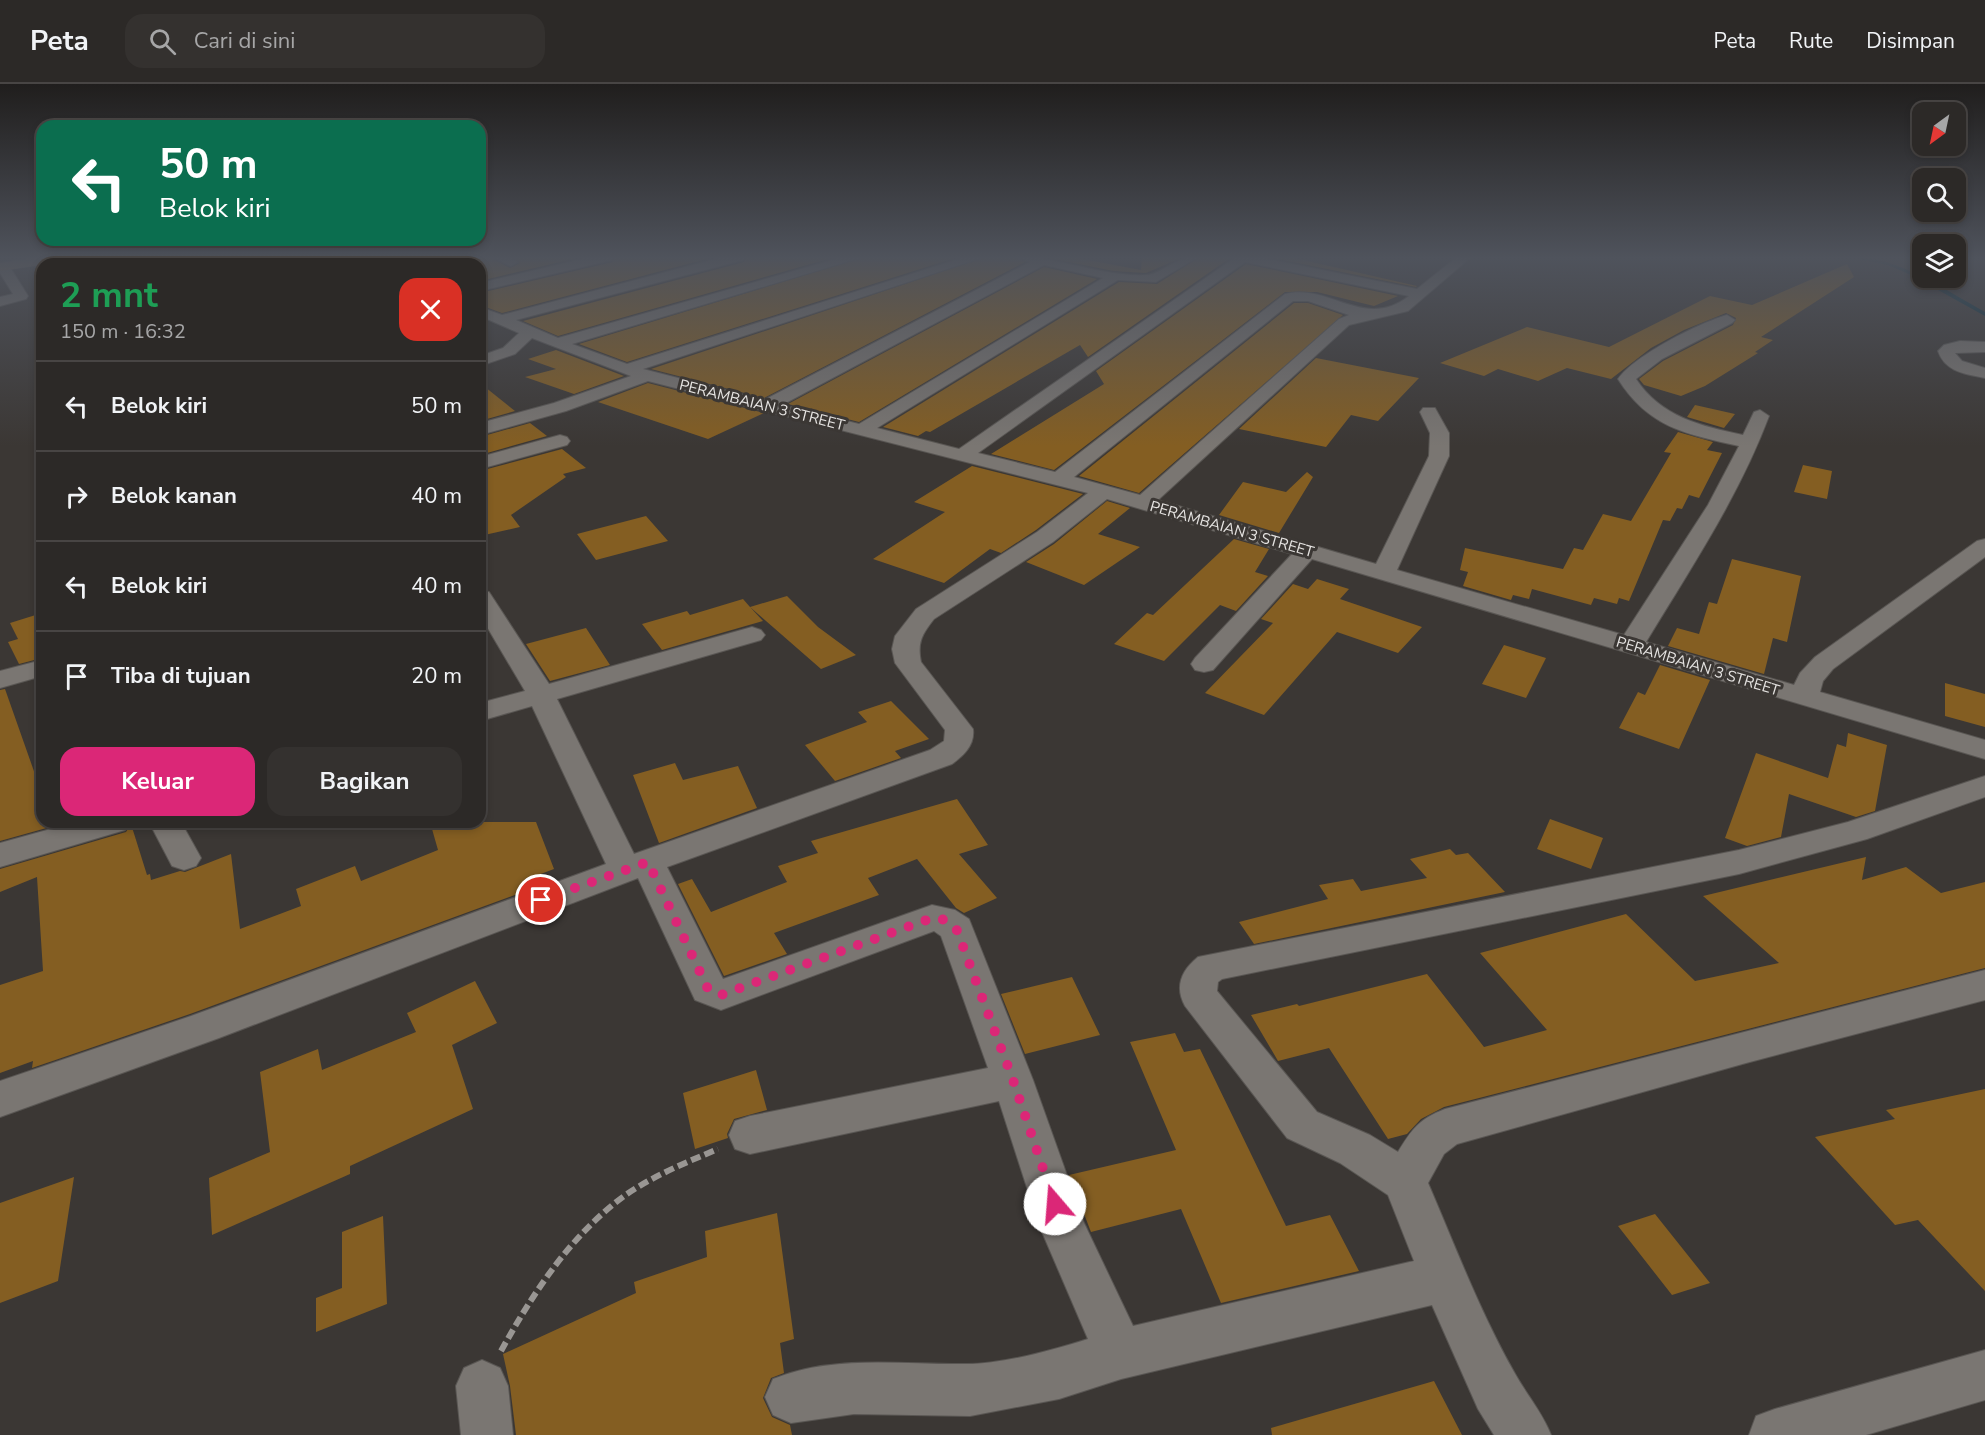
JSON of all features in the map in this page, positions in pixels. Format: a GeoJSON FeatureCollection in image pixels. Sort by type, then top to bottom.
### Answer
{"type":"FeatureCollection","features":[{"type":"Feature","properties":{"kind":"street","name":"PERAMBAIAN 3 STREET"},"geometry":{"type":"LineString","coordinates":[[503,320],[558,344],[637,373],[1104,491],[1985,750]]}},
{"type":"Feature","properties":{"kind":"street"},"geometry":{"type":"LineString","coordinates":[[558,344],[641,320]]}},
{"type":"Feature","properties":{"kind":"street"},"geometry":{"type":"LineString","coordinates":[[486,427],[560,407],[637,373],[791,320]]}},
{"type":"Feature","properties":{"kind":"street"},"geometry":{"type":"LineString","coordinates":[[766,406],[930,320]]}},
{"type":"Feature","properties":{"kind":"street"},"geometry":{"type":"LineString","coordinates":[[862,429],[1042,320]]}},
{"type":"Feature","properties":{"kind":"street"},"geometry":{"type":"LineString","coordinates":[[964,454],[1152,320]]}},
{"type":"Feature","properties":{"kind":"street"},"geometry":{"type":"LineString","coordinates":[[1059,479],[1259,320]]}},
{"type":"Feature","properties":{"kind":"street"},"geometry":{"type":"LineString","coordinates":[[1143,503],[1232,426],[1328,335],[1350,320]]}},
{"type":"Feature","properties":{"kind":"street"},"geometry":{"type":"LineString","coordinates":[[1727,320],[1652,358],[1630,372],[1627,379],[1637,395],[1662,419],[1751,443]]}},
{"type":"Feature","properties":{"kind":"street"},"geometry":{"type":"LineString","coordinates":[[486,359],[508,351],[530,331]]}},
{"type":"Feature","properties":{"kind":"street"},"geometry":{"type":"LineString","coordinates":[[1985,347],[1951,347],[1946,351],[1947,356],[1955,364],[1985,373]]}},
{"type":"Feature","properties":{"kind":"street"},"geometry":{"type":"LineString","coordinates":[[1384,572],[1439,456],[1442,439],[1438,426],[1429,412]]}},
{"type":"Feature","properties":{"kind":"street"},"geometry":{"type":"LineString","coordinates":[[1630,646],[1721,499],[1751,443],[1760,416]]}},
{"type":"Feature","properties":{"kind":"street"},"geometry":{"type":"LineString","coordinates":[[486,461],[560,441]]}},
{"type":"Feature","properties":{"kind":"street"},"geometry":{"type":"LineString","coordinates":[[0,1099],[205,1028],[637,866],[941,757],[951,751],[961,738],[959,729],[908,663],[905,649],[908,636],[926,614],[1045,537],[1104,491]]}},
{"type":"Feature","properties":{"kind":"street"},"geometry":{"type":"LineString","coordinates":[[1804,698],[1810,679],[1824,663],[1985,546]]}},
{"type":"Feature","properties":{"kind":"street"},"geometry":{"type":"LineString","coordinates":[[1204,664],[1306,551]]}},
{"type":"Feature","properties":{"kind":"street"},"geometry":{"type":"LineString","coordinates":[[486,605],[540,694],[708,989],[721,995],[932,918],[949,923],[956,928],[1013,1080],[1062,1225],[1090,1292],[1122,1354]]}},
{"type":"Feature","properties":{"kind":"street"},"geometry":{"type":"LineString","coordinates":[[486,710],[752,635]]}},
{"type":"Feature","properties":{"kind":"street"},"geometry":{"type":"LineString","coordinates":[[0,680],[36,670]]}},
{"type":"Feature","properties":{"kind":"street"},"geometry":{"type":"LineString","coordinates":[[1942,736],[1985,770]]}},
{"type":"Feature","properties":{"kind":"street"},"geometry":{"type":"LineString","coordinates":[[1525,1435],[1496,1391],[1444,1278],[1405,1181],[1355,1149],[1302,1125],[1198,995],[1200,975],[1211,967],[1739,862],[1856,831],[1985,786]]}},
{"type":"Feature","properties":{"kind":"street"},"geometry":{"type":"LineString","coordinates":[[0,855],[93,828]]}},
{"type":"Feature","properties":{"kind":"street"},"geometry":{"type":"LineString","coordinates":[[168,828],[184,858]]}},
{"type":"Feature","properties":{"kind":"street"},"geometry":{"type":"LineString","coordinates":[[1405,1181],[1430,1140],[1445,1128],[1746,1046],[1985,985]]}},
{"type":"Feature","properties":{"kind":"street"},"geometry":{"type":"LineString","coordinates":[[750,1135],[1013,1080]]}},
{"type":"Feature","properties":{"kind":"street"},"geometry":{"type":"LineString","coordinates":[[791,1397],[854,1388],[970,1390],[1059,1374],[1122,1354],[1444,1278]]}},
{"type":"Feature","properties":{"kind":"street"},"geometry":{"type":"LineString","coordinates":[[1775,1435],[1985,1375]]}},
{"type":"Feature","properties":{"kind":"path"},"geometry":{"type":"LineString","coordinates":[[484,1411],[520,1314],[570,1248],[617,1202],[670,1171],[750,1135]]}},
{"type":"Feature","properties":{"kind":"building"},"geometry":{"type":"Polygon","coordinates":[[[527,320],[614,320],[558,336],[523,321],[527,320]]]}},
{"type":"Feature","properties":{"kind":"building"},"geometry":{"type":"Polygon","coordinates":[[[658,320],[759,320],[627,362],[579,344],[658,320]]]}},
{"type":"Feature","properties":{"kind":"building"},"geometry":{"type":"Polygon","coordinates":[[[797,320],[914,320],[764,398],[651,369],[797,320]]]}},
{"type":"Feature","properties":{"kind":"building"},"geometry":{"type":"Polygon","coordinates":[[[945,320],[1029,320],[859,422],[788,404],[945,320]]]}},
{"type":"Feature","properties":{"kind":"building"},"geometry":{"type":"Polygon","coordinates":[[[1057,320],[1141,320],[1088,357],[1080,345],[930,432],[926,431],[918,436],[883,427],[1057,320]]]}},
{"type":"Feature","properties":{"kind":"building"},"geometry":{"type":"Polygon","coordinates":[[[1167,320],[1249,320],[1054,470],[991,454],[1104,384],[1096,371],[1167,320]]]}},
{"type":"Feature","properties":{"kind":"building"},"geometry":{"type":"Polygon","coordinates":[[[1273,320],[1337,320],[1139,493],[1079,476],[1273,320]]]}},
{"type":"Feature","properties":{"kind":"building"},"geometry":{"type":"Polygon","coordinates":[[[1662,320],[1709,320],[1651,348],[1611,379],[1567,368],[1538,381],[1498,369],[1484,376],[1440,363],[1527,327],[1609,347],[1662,320]]]}},
{"type":"Feature","properties":{"kind":"building"},"geometry":{"type":"Polygon","coordinates":[[[1735,320],[1787,320],[1761,337],[1773,340],[1755,352],[1758,353],[1705,386],[1681,396],[1644,385],[1639,379],[1663,361],[1733,325],[1735,320]]]}},
{"type":"Feature","properties":{"kind":"building"},"geometry":{"type":"Polygon","coordinates":[[[556,350],[624,376],[574,394],[525,377],[556,369],[528,359],[556,350]]]}},
{"type":"Feature","properties":{"kind":"building"},"geometry":{"type":"Polygon","coordinates":[[[1316,358],[1419,378],[1378,421],[1351,415],[1326,447],[1239,429],[1316,358]]]}},
{"type":"Feature","properties":{"kind":"building"},"geometry":{"type":"Polygon","coordinates":[[[648,383],[764,413],[708,439],[598,402],[648,383]]]}},
{"type":"Feature","properties":{"kind":"building"},"geometry":{"type":"Polygon","coordinates":[[[486,388],[515,411],[486,419],[486,388]]]}},
{"type":"Feature","properties":{"kind":"building"},"geometry":{"type":"Polygon","coordinates":[[[1695,405],[1735,414],[1724,428],[1687,417],[1695,405]]]}},
{"type":"Feature","properties":{"kind":"building"},"geometry":{"type":"Polygon","coordinates":[[[530,423],[547,436],[486,453],[486,435],[530,423]]]}},
{"type":"Feature","properties":{"kind":"building"},"geometry":{"type":"Polygon","coordinates":[[[1678,432],[1713,442],[1707,450],[1722,453],[1699,498],[1689,495],[1682,509],[1677,508],[1670,521],[1663,520],[1629,601],[1619,598],[1617,604],[1594,598],[1591,605],[1532,589],[1529,599],[1513,595],[1511,600],[1463,586],[1468,572],[1460,570],[1465,548],[1563,569],[1574,548],[1583,550],[1603,514],[1631,521],[1671,453],[1664,452],[1678,432]]]}},
{"type":"Feature","properties":{"kind":"building"},"geometry":{"type":"Polygon","coordinates":[[[562,449],[586,468],[563,474],[566,477],[511,515],[520,527],[486,535],[486,469],[562,449]]]}},
{"type":"Feature","properties":{"kind":"building"},"geometry":{"type":"Polygon","coordinates":[[[1803,465],[1832,471],[1827,499],[1794,492],[1803,465]]]}},
{"type":"Feature","properties":{"kind":"building"},"geometry":{"type":"Polygon","coordinates":[[[972,466],[1083,494],[1001,553],[990,549],[944,583],[873,559],[945,512],[914,502],[972,466]]]}},
{"type":"Feature","properties":{"kind":"building"},"geometry":{"type":"Polygon","coordinates":[[[1307,472],[1313,477],[1279,533],[1219,515],[1243,482],[1286,492],[1307,472]]]}},
{"type":"Feature","properties":{"kind":"building"},"geometry":{"type":"Polygon","coordinates":[[[1107,501],[1130,508],[1098,534],[1140,547],[1084,585],[1026,562],[1054,544],[1107,501]]]}},
{"type":"Feature","properties":{"kind":"building"},"geometry":{"type":"Polygon","coordinates":[[[646,516],[668,541],[596,560],[577,534],[646,516]]]}},
{"type":"Feature","properties":{"kind":"building"},"geometry":{"type":"Polygon","coordinates":[[[1234,539],[1269,549],[1255,572],[1268,576],[1236,611],[1220,605],[1164,661],[1114,644],[1147,613],[1153,615],[1234,539]]]}},
{"type":"Feature","properties":{"kind":"building"},"geometry":{"type":"Polygon","coordinates":[[[1732,559],[1801,576],[1787,642],[1773,638],[1764,674],[1668,646],[1677,628],[1699,634],[1709,602],[1717,604],[1732,559]]]}},
{"type":"Feature","properties":{"kind":"building"},"geometry":{"type":"Polygon","coordinates":[[[1317,579],[1349,589],[1340,599],[1422,627],[1398,653],[1337,632],[1264,715],[1205,693],[1273,623],[1261,619],[1293,584],[1308,589],[1317,579]]]}},
{"type":"Feature","properties":{"kind":"building"},"geometry":{"type":"Polygon","coordinates":[[[787,596],[818,627],[856,655],[821,669],[750,607],[787,596]]]}},
{"type":"Feature","properties":{"kind":"building"},"geometry":{"type":"Polygon","coordinates":[[[743,599],[763,621],[662,650],[642,624],[687,611],[690,615],[743,599]]]}},
{"type":"Feature","properties":{"kind":"building"},"geometry":{"type":"Polygon","coordinates":[[[36,615],[36,660],[19,664],[8,642],[18,639],[10,623],[36,615]]]}},
{"type":"Feature","properties":{"kind":"building"},"geometry":{"type":"Polygon","coordinates":[[[586,628],[610,665],[550,681],[526,644],[586,628]]]}},
{"type":"Feature","properties":{"kind":"building"},"geometry":{"type":"Polygon","coordinates":[[[1504,645],[1546,658],[1526,698],[1482,684],[1504,645]]]}},
{"type":"Feature","properties":{"kind":"building"},"geometry":{"type":"Polygon","coordinates":[[[1660,665],[1710,680],[1679,749],[1619,728],[1638,692],[1645,695],[1660,665]]]}},
{"type":"Feature","properties":{"kind":"building"},"geometry":{"type":"Polygon","coordinates":[[[1945,683],[1985,694],[1985,727],[1945,716],[1945,683]]]}},
{"type":"Feature","properties":{"kind":"building"},"geometry":{"type":"Polygon","coordinates":[[[5,689],[36,777],[36,828],[47,828],[0,841],[0,690],[5,689]]]}},
{"type":"Feature","properties":{"kind":"building"},"geometry":{"type":"Polygon","coordinates":[[[891,701],[929,739],[895,751],[901,758],[835,781],[805,745],[867,722],[858,712],[891,701]]]}},
{"type":"Feature","properties":{"kind":"building"},"geometry":{"type":"Polygon","coordinates":[[[1848,733],[1887,745],[1875,811],[1856,817],[1789,794],[1781,837],[1747,846],[1725,838],[1756,753],[1828,778],[1837,744],[1846,747],[1848,733]]]}},
{"type":"Feature","properties":{"kind":"building"},"geometry":{"type":"Polygon","coordinates":[[[675,763],[683,780],[738,766],[757,808],[659,843],[633,775],[675,763]]]}},
{"type":"Feature","properties":{"kind":"building"},"geometry":{"type":"Polygon","coordinates":[[[957,799],[988,845],[959,854],[997,898],[964,913],[956,908],[917,859],[868,878],[879,895],[774,933],[787,954],[724,976],[678,884],[692,879],[711,912],[787,882],[778,866],[818,853],[811,841],[957,799]]]}},
{"type":"Feature","properties":{"kind":"building"},"geometry":{"type":"Polygon","coordinates":[[[1550,819],[1603,838],[1591,869],[1537,849],[1550,819]]]}},
{"type":"Feature","properties":{"kind":"building"},"geometry":{"type":"Polygon","coordinates":[[[486,822],[536,822],[554,869],[530,878],[534,888],[190,1014],[32,1068],[33,1061],[0,1073],[0,985],[43,971],[37,877],[0,892],[0,869],[126,832],[128,828],[132,828],[147,875],[150,874],[151,880],[180,871],[185,872],[231,854],[240,929],[301,906],[296,889],[355,866],[361,881],[438,850],[432,828],[486,828],[486,822]]]}},
{"type":"Feature","properties":{"kind":"building"},"geometry":{"type":"Polygon","coordinates":[[[1450,849],[1456,855],[1468,853],[1505,892],[1254,944],[1239,922],[1328,899],[1319,885],[1353,879],[1361,891],[1427,878],[1410,859],[1450,849]]]}},
{"type":"Feature","properties":{"kind":"building"},"geometry":{"type":"Polygon","coordinates":[[[1866,857],[1862,880],[1906,867],[1941,893],[1985,882],[1985,968],[1444,1107],[1421,1119],[1407,1134],[1388,1139],[1329,1048],[1278,1061],[1251,1015],[1297,1004],[1299,1006],[1427,974],[1484,1047],[1547,1030],[1480,953],[1626,914],[1695,981],[1779,963],[1703,896],[1866,857]]]}},
{"type":"Feature","properties":{"kind":"building"},"geometry":{"type":"Polygon","coordinates":[[[1072,977],[1100,1035],[1025,1054],[1001,994],[1072,977]]]}},
{"type":"Feature","properties":{"kind":"building"},"geometry":{"type":"Polygon","coordinates":[[[475,981],[497,1023],[452,1045],[473,1109],[350,1166],[350,1174],[212,1235],[209,1178],[270,1152],[260,1072],[318,1049],[322,1070],[416,1032],[407,1013],[475,981]]]}},
{"type":"Feature","properties":{"kind":"building"},"geometry":{"type":"Polygon","coordinates":[[[1175,1033],[1184,1052],[1200,1049],[1286,1226],[1330,1215],[1359,1271],[1221,1303],[1181,1209],[1091,1232],[1069,1175],[1176,1150],[1130,1042],[1175,1033]]]}},
{"type":"Feature","properties":{"kind":"building"},"geometry":{"type":"Polygon","coordinates":[[[756,1070],[767,1110],[734,1119],[727,1134],[728,1138],[695,1149],[683,1093],[756,1070]]]}},
{"type":"Feature","properties":{"kind":"building"},"geometry":{"type":"Polygon","coordinates":[[[1985,1089],[1985,1291],[1918,1220],[1895,1225],[1815,1137],[1895,1119],[1886,1110],[1985,1089]]]}},
{"type":"Feature","properties":{"kind":"building"},"geometry":{"type":"Polygon","coordinates":[[[74,1177],[58,1281],[0,1303],[0,1203],[74,1177]]]}},
{"type":"Feature","properties":{"kind":"building"},"geometry":{"type":"Polygon","coordinates":[[[777,1213],[794,1339],[780,1343],[784,1373],[771,1378],[763,1398],[772,1417],[790,1425],[792,1435],[516,1435],[510,1386],[503,1354],[636,1293],[634,1282],[707,1257],[705,1231],[777,1213]]]}},
{"type":"Feature","properties":{"kind":"building"},"geometry":{"type":"Polygon","coordinates":[[[1655,1214],[1710,1283],[1672,1295],[1618,1226],[1655,1214]]]}},
{"type":"Feature","properties":{"kind":"building"},"geometry":{"type":"Polygon","coordinates":[[[383,1216],[387,1304],[316,1332],[316,1298],[342,1288],[342,1232],[383,1216]]]}},
{"type":"Feature","properties":{"kind":"building"},"geometry":{"type":"Polygon","coordinates":[[[1434,1381],[1462,1435],[1272,1435],[1271,1428],[1434,1381]]]}},
{"type":"Feature","properties":{"kind":"route"},"geometry":{"type":"LineString","coordinates":[[541,900],[648,862],[708,989],[721,995],[730,994],[932,918],[942,919],[949,923],[956,928],[1013,1080],[1055,1204]]}}]}
